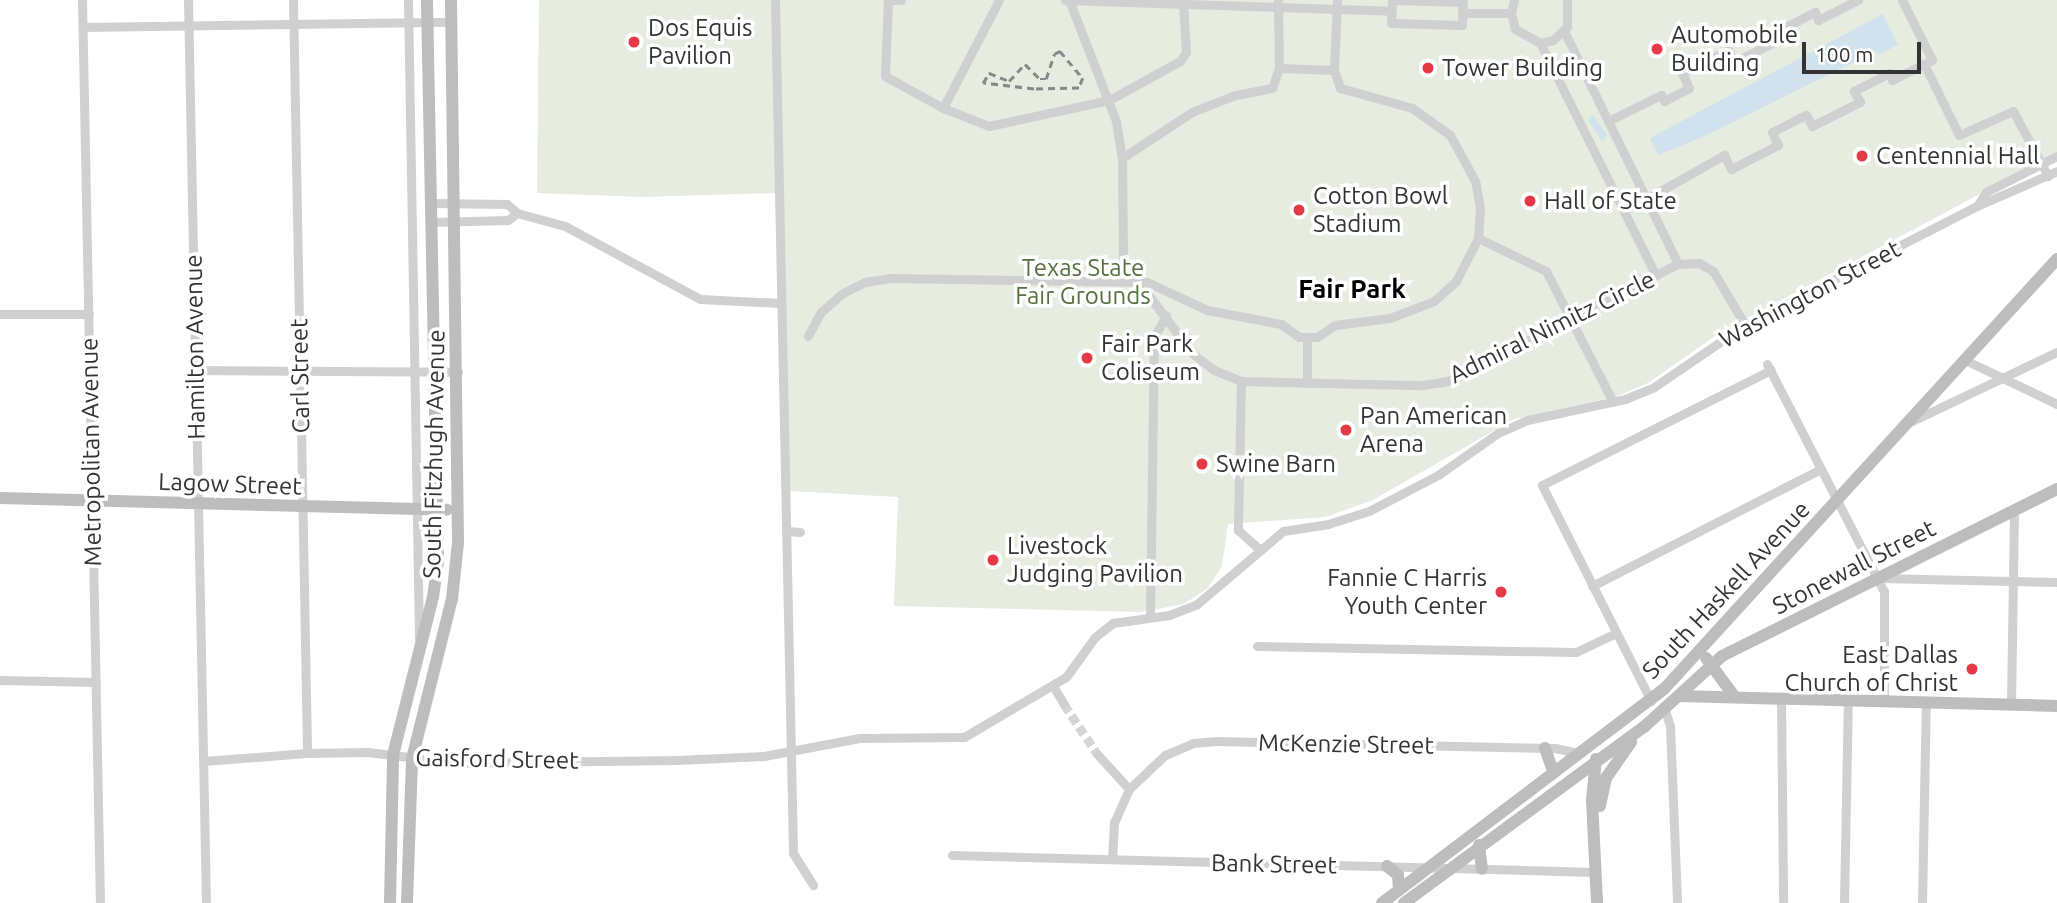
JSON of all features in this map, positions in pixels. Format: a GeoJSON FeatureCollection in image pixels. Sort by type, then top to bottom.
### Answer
{"type":"FeatureCollection","features":[{"type":"Feature","properties":{"kind":"main road","name":"South Fitzhugh Avenue"},"geometry":{"type":"LineString","coordinates":[[390,903],[393,755],[433,597],[440,510],[427,0]]}},
{"type":"Feature","properties":{"kind":"main road","name":"South Fitzhugh Avenue"},"geometry":{"type":"LineString","coordinates":[[407,903],[411,759],[452,599],[459,510],[451,0]]}},
{"type":"Feature","properties":{"kind":"main road","name":"South Haskell Avenue"},"geometry":{"type":"LineString","coordinates":[[1382,903],[1553,771],[1651,701],[1701,650],[2057,259]]}},
{"type":"Feature","properties":{"kind":"main road","name":"Stonewall Street"},"geometry":{"type":"LineString","coordinates":[[1679,696],[1711,664],[2057,489]]}},
{"type":"Feature","properties":{"kind":"main road","name":"Lagow Street"},"geometry":{"type":"LineString","coordinates":[[0,498],[415,511],[459,510]]}},
{"type":"Feature","properties":{"kind":"main road"},"geometry":{"type":"LineString","coordinates":[[1701,650],[1734,696]]}},
{"type":"Feature","properties":{"kind":"main road","name":"South Haskell Avenue"},"geometry":{"type":"LineString","coordinates":[[1404,903],[1479,845],[1644,727],[1679,696]]}},
{"type":"Feature","properties":{"kind":"main road"},"geometry":{"type":"LineString","coordinates":[[1679,696],[2057,706]]}},
{"type":"Feature","properties":{"kind":"main road"},"geometry":{"type":"LineString","coordinates":[[1597,903],[1596,837],[1592,800],[1594,763],[1617,726]]}},
{"type":"Feature","properties":{"kind":"main road"},"geometry":{"type":"LineString","coordinates":[[1596,837],[1606,778],[1644,727]]}},
{"type":"Feature","properties":{"kind":"main road"},"geometry":{"type":"LineString","coordinates":[[1545,748],[1551,755],[1553,771]]}},
{"type":"Feature","properties":{"kind":"main road"},"geometry":{"type":"LineString","coordinates":[[1578,753],[1594,763],[1606,778]]}},
{"type":"Feature","properties":{"kind":"main road"},"geometry":{"type":"LineString","coordinates":[[1562,785],[1580,787],[1592,800]]}},
{"type":"Feature","properties":{"kind":"main road"},"geometry":{"type":"LineString","coordinates":[[1479,845],[1482,869]]}},
{"type":"Feature","properties":{"kind":"main road"},"geometry":{"type":"LineString","coordinates":[[1387,866],[1398,875],[1399,890]]}},
{"type":"Feature","properties":{"kind":"street","name":"Metropolitan Avenue"},"geometry":{"type":"LineString","coordinates":[[82,0],[100,903]]}},
{"type":"Feature","properties":{"kind":"street","name":"Hamilton Avenue"},"geometry":{"type":"LineString","coordinates":[[188,0],[206,903]]}},
{"type":"Feature","properties":{"kind":"street","name":"Carl Street"},"geometry":{"type":"LineString","coordinates":[[293,0],[307,752]]}},
{"type":"Feature","properties":{"kind":"street","name":"South Fitzhugh Avenue"},"geometry":{"type":"LineString","coordinates":[[408,0],[419,648]]}},
{"type":"Feature","properties":{"kind":"street"},"geometry":{"type":"LineString","coordinates":[[775,0],[793,853],[813,885]]}},
{"type":"Feature","properties":{"kind":"street"},"geometry":{"type":"LineString","coordinates":[[901,0],[888,0],[885,76],[943,108],[989,126],[1109,100],[1184,59],[1182,3]]}},
{"type":"Feature","properties":{"kind":"street"},"geometry":{"type":"LineString","coordinates":[[943,108],[999,0]]}},
{"type":"Feature","properties":{"kind":"street"},"geometry":{"type":"LineString","coordinates":[[1258,548],[1238,530],[1241,381],[1214,370],[1192,353],[1123,261],[1122,158],[1109,100],[1067,0],[1337,5],[1391,12]]}},
{"type":"Feature","properties":{"kind":"street"},"geometry":{"type":"LineString","coordinates":[[1394,0],[1463,2],[1462,25],[1391,23],[1394,0]]}},
{"type":"Feature","properties":{"kind":"street"},"geometry":{"type":"LineString","coordinates":[[1514,0],[1511,13],[1519,34],[1540,43],[1656,276]]}},
{"type":"Feature","properties":{"kind":"street"},"geometry":{"type":"LineString","coordinates":[[1540,43],[1564,31],[1570,17],[1567,0]]}},
{"type":"Feature","properties":{"kind":"street"},"geometry":{"type":"LineString","coordinates":[[1608,121],[1661,95],[1664,101],[1689,88],[1682,73],[1728,50],[1734,62],[1772,43],[1768,36],[1815,12],[1818,20],[1858,0]]}},
{"type":"Feature","properties":{"kind":"street"},"geometry":{"type":"LineString","coordinates":[[1646,199],[1724,155],[1731,169],[1779,145],[1772,132],[1806,115],[1812,126],[1860,102],[1854,91],[1889,73],[1892,80],[1932,60],[1902,0]]}},
{"type":"Feature","properties":{"kind":"street"},"geometry":{"type":"LineString","coordinates":[[1122,158],[1192,112],[1235,95],[1272,88],[1279,68],[1278,4]]}},
{"type":"Feature","properties":{"kind":"street"},"geometry":{"type":"LineString","coordinates":[[1307,338],[1335,325],[1391,318],[1434,301],[1456,281],[1478,238],[1480,208],[1475,181],[1450,135],[1412,108],[1340,88],[1334,70],[1337,5]]}},
{"type":"Feature","properties":{"kind":"street"},"geometry":{"type":"LineString","coordinates":[[1462,13],[1511,13]]}},
{"type":"Feature","properties":{"kind":"street"},"geometry":{"type":"LineString","coordinates":[[83,27],[451,22]]}},
{"type":"Feature","properties":{"kind":"street"},"geometry":{"type":"LineString","coordinates":[[1564,31],[1678,264]]}},
{"type":"Feature","properties":{"kind":"street"},"geometry":{"type":"LineString","coordinates":[[1924,64],[1959,135],[2004,113],[2016,113],[2042,164],[2053,173]]}},
{"type":"Feature","properties":{"kind":"street"},"geometry":{"type":"LineString","coordinates":[[1279,68],[1334,70]]}},
{"type":"Feature","properties":{"kind":"street","name":"Washington Street"},"geometry":{"type":"LineString","coordinates":[[1976,206],[1986,192],[2057,156]]}},
{"type":"Feature","properties":{"kind":"street","name":"Washington Street"},"geometry":{"type":"LineString","coordinates":[[791,750],[859,738],[964,737],[1066,677],[1095,638],[1113,623],[1183,611],[1204,600],[1244,568],[1258,548],[1283,531],[1346,520],[1396,498],[1513,425],[1613,402],[1672,378],[1745,325],[1976,206],[2053,173]]}},
{"type":"Feature","properties":{"kind":"street"},"geometry":{"type":"LineString","coordinates":[[431,202],[507,204],[517,213],[565,226],[700,299],[780,303]]}},
{"type":"Feature","properties":{"kind":"street"},"geometry":{"type":"LineString","coordinates":[[431,222],[508,220],[517,213]]}},
{"type":"Feature","properties":{"kind":"street"},"geometry":{"type":"LineString","coordinates":[[1478,238],[1546,271],[1613,402]]}},
{"type":"Feature","properties":{"kind":"street","name":"Admiral Nimitz Circle"},"geometry":{"type":"LineString","coordinates":[[1241,381],[1434,384],[1571,320],[1678,264],[1699,263],[1713,271],[1745,325]]}},
{"type":"Feature","properties":{"kind":"street"},"geometry":{"type":"LineString","coordinates":[[808,336],[813,322],[831,302],[878,278],[1136,281],[1158,285],[1207,310],[1286,325],[1307,338]]}},
{"type":"Feature","properties":{"kind":"street"},"geometry":{"type":"LineString","coordinates":[[0,314],[89,314]]}},
{"type":"Feature","properties":{"kind":"street"},"geometry":{"type":"LineString","coordinates":[[1150,617],[1153,337],[1166,316]]}},
{"type":"Feature","properties":{"kind":"street"},"geometry":{"type":"LineString","coordinates":[[1307,338],[1307,383]]}},
{"type":"Feature","properties":{"kind":"street"},"geometry":{"type":"LineString","coordinates":[[1907,423],[2057,352]]}},
{"type":"Feature","properties":{"kind":"street"},"geometry":{"type":"LineString","coordinates":[[1965,360],[2057,404]]}},
{"type":"Feature","properties":{"kind":"street"},"geometry":{"type":"LineString","coordinates":[[1651,701],[1542,485],[1769,367],[1885,592],[1884,701]]}},
{"type":"Feature","properties":{"kind":"street"},"geometry":{"type":"LineString","coordinates":[[195,370],[458,372]]}},
{"type":"Feature","properties":{"kind":"street"},"geometry":{"type":"LineString","coordinates":[[1592,586],[1821,469]]}},
{"type":"Feature","properties":{"kind":"street"},"geometry":{"type":"LineString","coordinates":[[2011,704],[2014,510]]}},
{"type":"Feature","properties":{"kind":"street"},"geometry":{"type":"LineString","coordinates":[[786,531],[800,531]]}},
{"type":"Feature","properties":{"kind":"street"},"geometry":{"type":"LineString","coordinates":[[1877,579],[2057,582]]}},
{"type":"Feature","properties":{"kind":"street"},"geometry":{"type":"LineString","coordinates":[[1257,646],[1576,653],[1616,634]]}},
{"type":"Feature","properties":{"kind":"street"},"geometry":{"type":"LineString","coordinates":[[0,680],[96,682]]}},
{"type":"Feature","properties":{"kind":"street"},"geometry":{"type":"LineString","coordinates":[[1053,685],[1064,704]]}},
{"type":"Feature","properties":{"kind":"street"},"geometry":{"type":"LineString","coordinates":[[1781,697],[1783,903]]}},
{"type":"Feature","properties":{"kind":"street"},"geometry":{"type":"LineString","coordinates":[[1844,903],[1848,700]]}},
{"type":"Feature","properties":{"kind":"street"},"geometry":{"type":"LineString","coordinates":[[1922,903],[1926,702]]}},
{"type":"Feature","properties":{"kind":"street"},"geometry":{"type":"LineString","coordinates":[[1665,710],[1670,726],[1677,903]]}},
{"type":"Feature","properties":{"kind":"street","name":"McKenzie Street"},"geometry":{"type":"LineString","coordinates":[[1129,789],[1165,755],[1205,742],[1545,748],[1578,753]]}},
{"type":"Feature","properties":{"kind":"street","name":"Gaisford Street"},"geometry":{"type":"LineString","coordinates":[[204,761],[307,752],[393,755],[460,763],[677,760],[791,750]]}},
{"type":"Feature","properties":{"kind":"street"},"geometry":{"type":"LineString","coordinates":[[1098,755],[1129,789],[1114,822],[1112,859]]}},
{"type":"Feature","properties":{"kind":"street","name":"Bank Street"},"geometry":{"type":"LineString","coordinates":[[952,855],[1596,872]]}},
{"type":"Feature","properties":{"kind":"green space","name":"Texas State Fair Grounds"},"geometry":{"type":"Polygon","coordinates":[[[539,0],[2057,0],[2057,153],[1721,332],[1648,383],[1618,396],[1514,419],[1373,500],[1325,517],[1228,524],[1222,566],[1208,588],[1184,604],[1141,612],[894,606],[898,497],[790,491],[776,193],[642,197],[537,193],[539,0]]]}},
{"type":"Feature","properties":{"kind":"water"},"geometry":{"type":"Polygon","coordinates":[[[1883,14],[1898,45],[1878,55],[1876,51],[1705,136],[1658,155],[1650,138],[1883,14]]]}},
{"type":"Feature","properties":{"kind":"water"},"geometry":{"type":"Polygon","coordinates":[[[1593,115],[1607,135],[1602,141],[1588,120],[1593,115]]]}},
{"type":"Feature","properties":{"kind":"water"},"geometry":{"type":"Polygon","coordinates":[[[1630,189],[1643,209],[1639,215],[1625,195],[1630,189]]]}},
{"type":"Feature","properties":{"kind":"tunnel"},"geometry":{"type":"LineString","coordinates":[[1064,704],[1098,755]]}},
{"type":"Feature","properties":{"kind":"railway"},"geometry":{"type":"LineString","coordinates":[[1060,51],[1083,78],[1079,88],[1034,89],[983,83],[989,73],[1009,81],[1025,64],[1040,79],[1046,79],[1054,54],[1060,51]]}},
{"type":"Feature","properties":{"kind":"place","name":"Dos Equis Pavilion"},"geometry":{"type":"Point","coordinates":[634,42]}},
{"type":"Feature","properties":{"kind":"place","name":"Automobile Building"},"geometry":{"type":"Point","coordinates":[1657,49]}},
{"type":"Feature","properties":{"kind":"place","name":"Tower Building"},"geometry":{"type":"Point","coordinates":[1428,68]}},
{"type":"Feature","properties":{"kind":"place","name":"Centennial Hall"},"geometry":{"type":"Point","coordinates":[1862,156]}},
{"type":"Feature","properties":{"kind":"place","name":"Hall of State"},"geometry":{"type":"Point","coordinates":[1530,201]}},
{"type":"Feature","properties":{"kind":"place","name":"Cotton Bowl Stadium"},"geometry":{"type":"Point","coordinates":[1299,210]}},
{"type":"Feature","properties":{"kind":"place","name":"Fair Park Coliseum"},"geometry":{"type":"Point","coordinates":[1087,358]}},
{"type":"Feature","properties":{"kind":"place","name":"Pan American Arena"},"geometry":{"type":"Point","coordinates":[1346,430]}},
{"type":"Feature","properties":{"kind":"place","name":"Swine Barn"},"geometry":{"type":"Point","coordinates":[1202,464]}},
{"type":"Feature","properties":{"kind":"place","name":"Livestock Judging Pavilion"},"geometry":{"type":"Point","coordinates":[993,560]}},
{"type":"Feature","properties":{"kind":"place","name":"Fannie C Harris Youth Center"},"geometry":{"type":"Point","coordinates":[1501,592]}},
{"type":"Feature","properties":{"kind":"place","name":"East Dallas Church of Christ"},"geometry":{"type":"Point","coordinates":[1972,669]}},
{"type":"Feature","properties":{"kind":"district","name":"Fair Park"},"geometry":{"type":"Point","coordinates":[1352,289]}}]}
